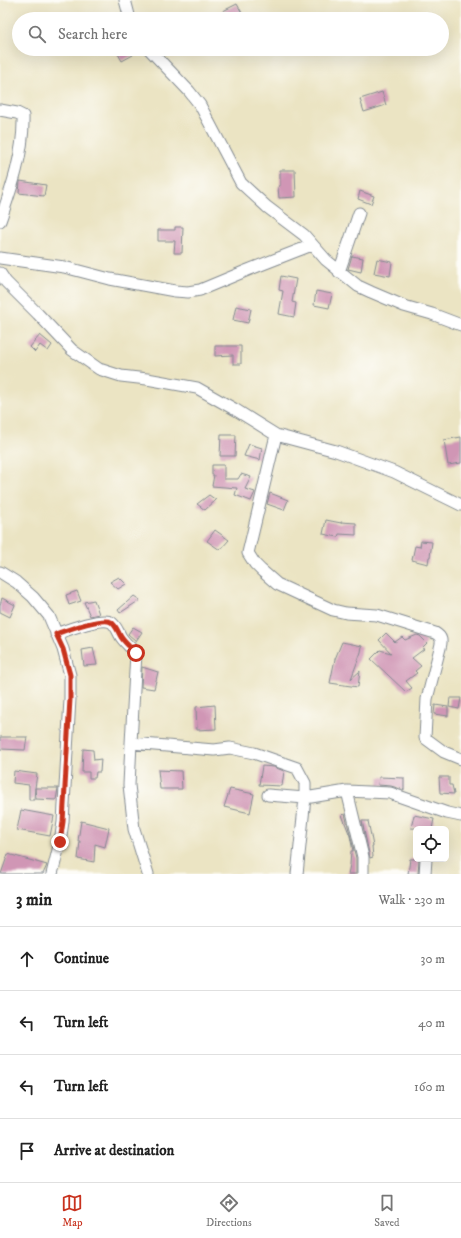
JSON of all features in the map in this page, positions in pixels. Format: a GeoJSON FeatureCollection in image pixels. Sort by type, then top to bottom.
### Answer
{"type":"FeatureCollection","features":[{"type":"Feature","properties":{"kind":"street"},"geometry":{"type":"LineString","coordinates":[[125,0],[128,12]]}},
{"type":"Feature","properties":{"kind":"street"},"geometry":{"type":"LineString","coordinates":[[156,56],[189,91],[200,105],[241,183],[267,207],[304,235],[321,256],[339,272],[358,286],[371,292],[404,306],[432,314],[461,325]]}},
{"type":"Feature","properties":{"kind":"street"},"geometry":{"type":"LineString","coordinates":[[0,110],[17,113],[23,116],[24,133],[19,163],[0,221]]}},
{"type":"Feature","properties":{"kind":"street"},"geometry":{"type":"LineString","coordinates":[[339,272],[359,213]]}},
{"type":"Feature","properties":{"kind":"street"},"geometry":{"type":"LineString","coordinates":[[0,258],[64,268],[168,290],[188,292],[200,290],[312,245]]}},
{"type":"Feature","properties":{"kind":"street"},"geometry":{"type":"LineString","coordinates":[[0,273],[6,282],[72,350],[98,369],[121,376],[147,378],[197,388],[276,435],[336,451],[394,472],[461,505]]}},
{"type":"Feature","properties":{"kind":"street"},"geometry":{"type":"LineString","coordinates":[[276,435],[248,553],[261,570],[277,584],[333,610],[346,614],[377,615],[435,632],[439,635],[441,640],[440,648],[427,699],[425,738],[444,752],[461,759]]}},
{"type":"Feature","properties":{"kind":"street"},"geometry":{"type":"LineString","coordinates":[[0,572],[16,582],[33,597],[49,616],[63,649],[70,675],[63,822],[52,874]]}},
{"type":"Feature","properties":{"kind":"street"},"geometry":{"type":"LineString","coordinates":[[56,634],[104,620],[111,622],[116,627],[122,638],[136,653],[129,785],[134,829],[148,874]]}},
{"type":"Feature","properties":{"kind":"street"},"geometry":{"type":"LineString","coordinates":[[131,743],[214,750],[230,748],[260,755],[297,768],[305,782],[305,798],[296,874]]}},
{"type":"Feature","properties":{"kind":"street"},"geometry":{"type":"LineString","coordinates":[[347,791],[363,858],[363,874]]}},
{"type":"Feature","properties":{"kind":"street"},"geometry":{"type":"LineString","coordinates":[[268,795],[305,798],[347,791],[390,793],[447,813],[461,816]]}},
{"type":"Feature","properties":{"kind":"street"},"geometry":{"type":"LineString","coordinates":[[425,874],[426,862]]}},
{"type":"Feature","properties":{"kind":"building"},"geometry":{"type":"Polygon","coordinates":[[[237,4],[241,12],[224,12],[237,4]]]}},
{"type":"Feature","properties":{"kind":"building"},"geometry":{"type":"Polygon","coordinates":[[[119,56],[131,56],[122,61],[119,56]]]}},
{"type":"Feature","properties":{"kind":"building"},"geometry":{"type":"Polygon","coordinates":[[[382,92],[386,105],[364,112],[360,99],[382,92]]]}},
{"type":"Feature","properties":{"kind":"building"},"geometry":{"type":"Polygon","coordinates":[[[280,170],[295,170],[296,197],[279,198],[278,187],[280,186],[280,170]]]}},
{"type":"Feature","properties":{"kind":"building"},"geometry":{"type":"Polygon","coordinates":[[[20,181],[46,185],[44,196],[19,193],[20,181]]]}},
{"type":"Feature","properties":{"kind":"building"},"geometry":{"type":"Polygon","coordinates":[[[360,191],[374,196],[371,204],[358,199],[360,191]]]}},
{"type":"Feature","properties":{"kind":"building"},"geometry":{"type":"Polygon","coordinates":[[[175,227],[183,227],[182,253],[174,253],[175,241],[158,241],[158,230],[175,230],[175,227]]]}},
{"type":"Feature","properties":{"kind":"building"},"geometry":{"type":"Polygon","coordinates":[[[352,256],[363,258],[361,272],[348,269],[352,256]]]}},
{"type":"Feature","properties":{"kind":"building"},"geometry":{"type":"Polygon","coordinates":[[[377,259],[392,262],[390,276],[374,273],[377,259]]]}},
{"type":"Feature","properties":{"kind":"building"},"geometry":{"type":"Polygon","coordinates":[[[281,276],[296,279],[292,302],[296,303],[294,317],[279,314],[283,291],[279,290],[281,276]]]}},
{"type":"Feature","properties":{"kind":"building"},"geometry":{"type":"Polygon","coordinates":[[[316,291],[332,294],[329,308],[314,305],[316,291]]]}},
{"type":"Feature","properties":{"kind":"building"},"geometry":{"type":"Polygon","coordinates":[[[236,306],[251,309],[248,323],[233,320],[236,306]]]}},
{"type":"Feature","properties":{"kind":"building"},"geometry":{"type":"Polygon","coordinates":[[[40,335],[52,345],[48,351],[40,345],[35,352],[30,347],[40,335]]]}},
{"type":"Feature","properties":{"kind":"building"},"geometry":{"type":"Polygon","coordinates":[[[215,346],[241,346],[241,364],[233,364],[233,355],[215,356],[215,346]]]}},
{"type":"Feature","properties":{"kind":"building"},"geometry":{"type":"Polygon","coordinates":[[[221,435],[236,435],[235,456],[220,456],[221,435]]]}},
{"type":"Feature","properties":{"kind":"building"},"geometry":{"type":"Polygon","coordinates":[[[461,437],[461,463],[448,465],[444,440],[461,437]]]}},
{"type":"Feature","properties":{"kind":"building"},"geometry":{"type":"Polygon","coordinates":[[[249,444],[262,448],[260,460],[244,456],[249,444]]]}},
{"type":"Feature","properties":{"kind":"building"},"geometry":{"type":"Polygon","coordinates":[[[212,465],[224,465],[224,479],[238,479],[241,474],[251,477],[245,489],[255,492],[251,501],[235,495],[237,488],[212,486],[214,475],[212,475],[212,465]]]}},
{"type":"Feature","properties":{"kind":"building"},"geometry":{"type":"Polygon","coordinates":[[[270,493],[288,500],[284,510],[267,504],[270,493]]]}},
{"type":"Feature","properties":{"kind":"building"},"geometry":{"type":"Polygon","coordinates":[[[209,495],[216,500],[205,510],[197,504],[209,495]]]}},
{"type":"Feature","properties":{"kind":"building"},"geometry":{"type":"Polygon","coordinates":[[[326,520],[341,523],[356,523],[356,535],[339,534],[338,537],[323,534],[326,520]]]}},
{"type":"Feature","properties":{"kind":"building"},"geometry":{"type":"Polygon","coordinates":[[[215,530],[229,540],[220,550],[207,541],[215,530]]]}},
{"type":"Feature","properties":{"kind":"building"},"geometry":{"type":"Polygon","coordinates":[[[421,541],[432,542],[428,564],[412,560],[415,546],[420,547],[421,541]]]}},
{"type":"Feature","properties":{"kind":"building"},"geometry":{"type":"Polygon","coordinates":[[[119,577],[126,584],[118,589],[110,582],[119,577]]]}},
{"type":"Feature","properties":{"kind":"building"},"geometry":{"type":"Polygon","coordinates":[[[77,591],[81,601],[69,605],[66,595],[77,591]]]}},
{"type":"Feature","properties":{"kind":"building"},"geometry":{"type":"Polygon","coordinates":[[[134,596],[140,600],[120,613],[118,610],[134,596]]]}},
{"type":"Feature","properties":{"kind":"building"},"geometry":{"type":"Polygon","coordinates":[[[2,598],[15,605],[10,617],[0,612],[2,598]]]}},
{"type":"Feature","properties":{"kind":"building"},"geometry":{"type":"Polygon","coordinates":[[[94,600],[99,614],[90,616],[84,602],[94,600]]]}},
{"type":"Feature","properties":{"kind":"building"},"geometry":{"type":"Polygon","coordinates":[[[133,627],[142,632],[136,641],[128,634],[133,627]]]}},
{"type":"Feature","properties":{"kind":"building"},"geometry":{"type":"Polygon","coordinates":[[[386,633],[395,642],[402,637],[405,640],[417,635],[427,643],[422,648],[424,649],[412,658],[421,666],[415,671],[417,673],[406,681],[412,688],[406,692],[371,659],[380,650],[391,653],[379,640],[386,633]]]}},
{"type":"Feature","properties":{"kind":"building"},"geometry":{"type":"Polygon","coordinates":[[[342,642],[362,646],[351,679],[360,671],[358,687],[330,683],[335,659],[342,642]]]}},
{"type":"Feature","properties":{"kind":"building"},"geometry":{"type":"Polygon","coordinates":[[[93,648],[97,665],[84,666],[82,650],[93,648]]]}},
{"type":"Feature","properties":{"kind":"building"},"geometry":{"type":"Polygon","coordinates":[[[142,667],[158,672],[154,689],[141,687],[142,667]]]}},
{"type":"Feature","properties":{"kind":"building"},"geometry":{"type":"Polygon","coordinates":[[[450,698],[461,698],[459,709],[449,707],[450,698]]]}},
{"type":"Feature","properties":{"kind":"building"},"geometry":{"type":"Polygon","coordinates":[[[215,705],[216,729],[197,730],[196,707],[215,705]]]}},
{"type":"Feature","properties":{"kind":"building"},"geometry":{"type":"Polygon","coordinates":[[[435,705],[448,707],[448,716],[434,714],[435,705]]]}},
{"type":"Feature","properties":{"kind":"building"},"geometry":{"type":"Polygon","coordinates":[[[0,737],[27,737],[25,750],[0,749],[0,737]]]}},
{"type":"Feature","properties":{"kind":"building"},"geometry":{"type":"Polygon","coordinates":[[[83,749],[93,750],[94,760],[101,759],[100,772],[96,772],[95,778],[89,778],[89,772],[82,772],[83,749]]]}},
{"type":"Feature","properties":{"kind":"building"},"geometry":{"type":"Polygon","coordinates":[[[262,766],[274,767],[284,771],[282,786],[259,785],[262,766]]]}},
{"type":"Feature","properties":{"kind":"building"},"geometry":{"type":"Polygon","coordinates":[[[158,770],[181,771],[182,789],[160,789],[158,770]]]}},
{"type":"Feature","properties":{"kind":"building"},"geometry":{"type":"Polygon","coordinates":[[[14,771],[37,774],[34,800],[29,800],[29,785],[13,783],[14,771]]]}},
{"type":"Feature","properties":{"kind":"building"},"geometry":{"type":"Polygon","coordinates":[[[379,777],[404,778],[404,790],[391,786],[378,785],[379,777]]]}},
{"type":"Feature","properties":{"kind":"building"},"geometry":{"type":"Polygon","coordinates":[[[439,777],[449,777],[449,785],[452,785],[454,794],[440,793],[439,777]]]}},
{"type":"Feature","properties":{"kind":"building"},"geometry":{"type":"Polygon","coordinates":[[[35,788],[58,788],[56,800],[36,799],[35,788]]]}},
{"type":"Feature","properties":{"kind":"building"},"geometry":{"type":"Polygon","coordinates":[[[230,789],[254,794],[250,813],[224,807],[230,789]]]}},
{"type":"Feature","properties":{"kind":"building"},"geometry":{"type":"Polygon","coordinates":[[[21,810],[54,816],[50,836],[17,830],[21,810]]]}},
{"type":"Feature","properties":{"kind":"building"},"geometry":{"type":"Polygon","coordinates":[[[345,814],[356,858],[356,874],[348,874],[351,851],[353,851],[350,836],[342,815],[345,814]]]}},
{"type":"Feature","properties":{"kind":"building"},"geometry":{"type":"Polygon","coordinates":[[[414,815],[434,819],[433,826],[413,826],[413,828],[411,828],[414,815]]]}},
{"type":"Feature","properties":{"kind":"building"},"geometry":{"type":"Polygon","coordinates":[[[81,821],[109,828],[105,847],[95,844],[94,862],[78,859],[80,841],[78,841],[81,821]]]}},
{"type":"Feature","properties":{"kind":"building"},"geometry":{"type":"Polygon","coordinates":[[[362,821],[368,821],[373,846],[373,857],[370,858],[362,821]]]}},
{"type":"Feature","properties":{"kind":"building"},"geometry":{"type":"Polygon","coordinates":[[[8,854],[47,865],[43,874],[1,874],[8,854]]]}},
{"type":"Feature","properties":{"kind":"building"},"geometry":{"type":"Polygon","coordinates":[[[410,859],[413,859],[413,862],[419,862],[418,874],[408,874],[410,859]]]}},
{"type":"Feature","properties":{"kind":"route"},"geometry":{"type":"LineString","coordinates":[[60,842],[63,822],[70,675],[63,649],[56,634],[104,620],[111,622],[116,627],[122,638],[136,653]]}}]}
